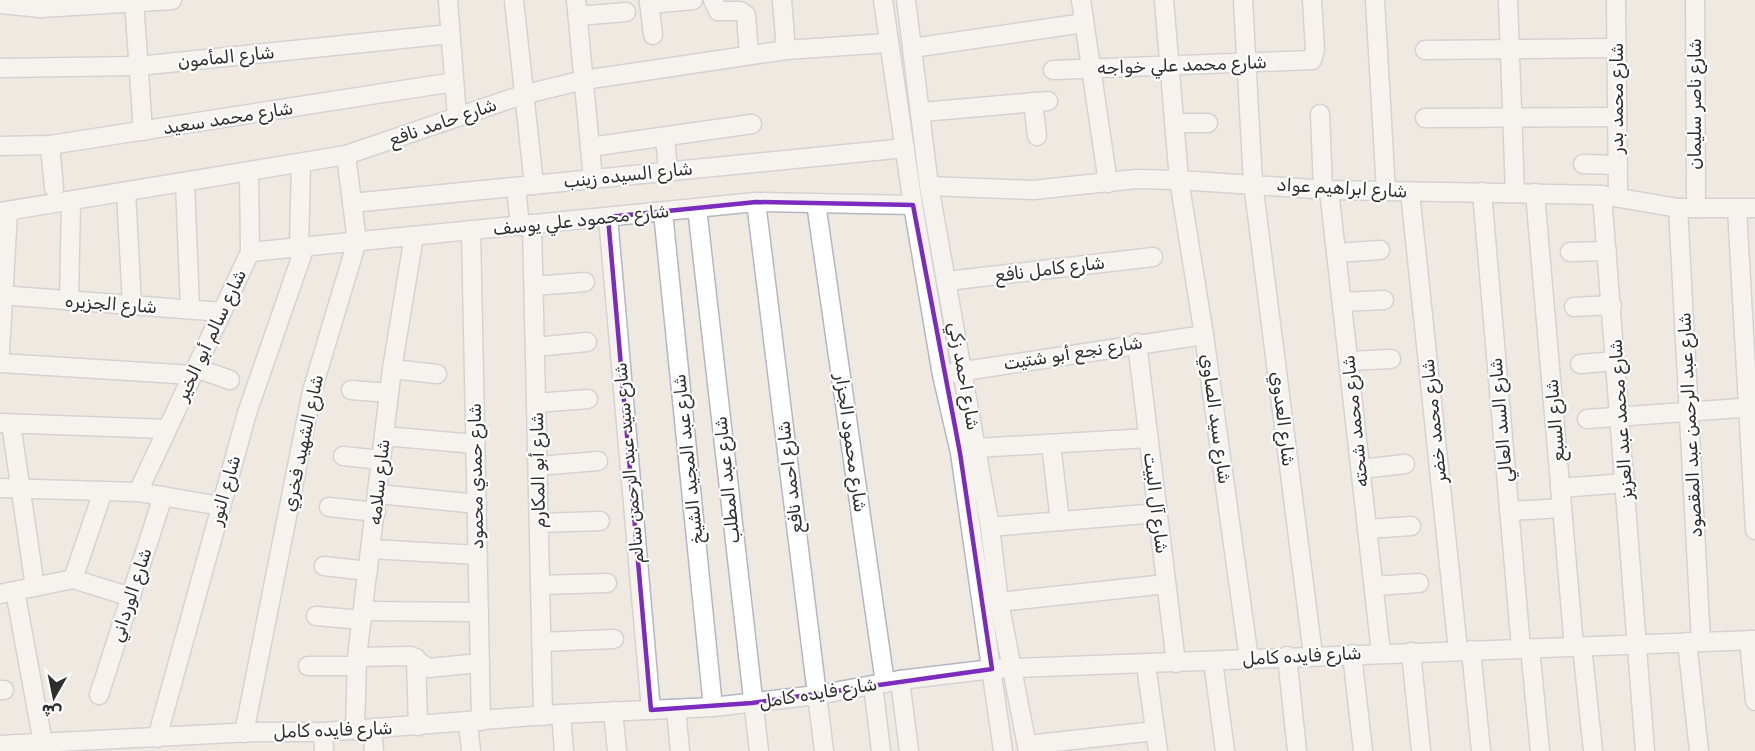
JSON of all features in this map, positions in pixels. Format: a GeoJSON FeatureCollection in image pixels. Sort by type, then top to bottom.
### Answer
{"type":"FeatureCollection","features":[{"type":"Feature","properties":{"kind":"street"},"geometry":{"type":"LineString","coordinates":[[0,4],[41,8],[172,0]]}},
{"type":"Feature","properties":{"kind":"street"},"geometry":{"type":"LineString","coordinates":[[448,0],[457,117]]}},
{"type":"Feature","properties":{"kind":"street","name":"شارع أبو المكارم"},"geometry":{"type":"LineString","coordinates":[[514,0],[522,95],[526,225],[534,286],[541,642],[552,715],[564,751]]}},
{"type":"Feature","properties":{"kind":"street"},"geometry":{"type":"LineString","coordinates":[[652,35],[649,2],[693,0]]}},
{"type":"Feature","properties":{"kind":"street"},"geometry":{"type":"LineString","coordinates":[[713,0],[718,11],[741,11],[746,15],[749,55]]}},
{"type":"Feature","properties":{"kind":"street"},"geometry":{"type":"LineString","coordinates":[[782,0],[786,50]]}},
{"type":"Feature","properties":{"kind":"street","name":"شارع احمد زكي"},"geometry":{"type":"LineString","coordinates":[[883,0],[912,205],[942,375],[960,453],[1003,751]]}},
{"type":"Feature","properties":{"kind":"street","name":"شارع احمد زكي"},"geometry":{"type":"LineString","coordinates":[[906,0],[922,112],[929,186],[990,527],[999,602],[1027,748]]}},
{"type":"Feature","properties":{"kind":"street"},"geometry":{"type":"LineString","coordinates":[[1081,0],[1107,183]]}},
{"type":"Feature","properties":{"kind":"street","name":"شارع سيد الصاوي"},"geometry":{"type":"LineString","coordinates":[[1164,0],[1179,180],[1204,335],[1249,659]]}},
{"type":"Feature","properties":{"kind":"street","name":"شارع العدوي"},"geometry":{"type":"LineString","coordinates":[[1244,0],[1253,183],[1313,655]]}},
{"type":"Feature","properties":{"kind":"street","name":"شارع محمد علي خواجه"},"geometry":{"type":"LineString","coordinates":[[1053,70],[1312,60],[1315,50],[1312,0]]}},
{"type":"Feature","properties":{"kind":"street"},"geometry":{"type":"LineString","coordinates":[[1375,0],[1386,192]]}},
{"type":"Feature","properties":{"kind":"street"},"geometry":{"type":"LineString","coordinates":[[1508,0],[1515,193]]}},
{"type":"Feature","properties":{"kind":"street","name":"شارع محمد بدر"},"geometry":{"type":"LineString","coordinates":[[1610,196],[1618,165],[1616,0]]}},
{"type":"Feature","properties":{"kind":"street","name":"شارع ناصر سليمان"},"geometry":{"type":"LineString","coordinates":[[1687,208],[1695,0]]}},
{"type":"Feature","properties":{"kind":"street"},"geometry":{"type":"LineString","coordinates":[[134,1],[143,131]]}},
{"type":"Feature","properties":{"kind":"street"},"geometry":{"type":"LineString","coordinates":[[593,178],[577,8],[626,12]]}},
{"type":"Feature","properties":{"kind":"street"},"geometry":{"type":"LineString","coordinates":[[912,48],[1084,23]]}},
{"type":"Feature","properties":{"kind":"street","name":"شارع المأمون"},"geometry":{"type":"LineString","coordinates":[[0,68],[138,66],[450,34]]}},
{"type":"Feature","properties":{"kind":"street","name":"شارع حامد نافع"},"geometry":{"type":"LineString","coordinates":[[4,212],[346,155],[522,95],[584,80],[786,50],[888,43]]}},
{"type":"Feature","properties":{"kind":"street"},"geometry":{"type":"LineString","coordinates":[[1425,50],[1617,48]]}},
{"type":"Feature","properties":{"kind":"street","name":"شارع محمد سعيد"},"geometry":{"type":"LineString","coordinates":[[0,146],[50,145],[454,82]]}},
{"type":"Feature","properties":{"kind":"street"},"geometry":{"type":"LineString","coordinates":[[922,112],[1040,102],[1037,136]]}},
{"type":"Feature","properties":{"kind":"street","name":"شارع محمد شحته"},"geometry":{"type":"LineString","coordinates":[[1320,114],[1326,190],[1342,302],[1381,653]]}},
{"type":"Feature","properties":{"kind":"street"},"geometry":{"type":"LineString","coordinates":[[1425,118],[1617,117]]}},
{"type":"Feature","properties":{"kind":"street"},"geometry":{"type":"LineString","coordinates":[[1174,123],[1208,123]]}},
{"type":"Feature","properties":{"kind":"street"},"geometry":{"type":"LineString","coordinates":[[590,147],[752,124]]}},
{"type":"Feature","properties":{"kind":"street"},"geometry":{"type":"LineString","coordinates":[[665,137],[669,171]]}},
{"type":"Feature","properties":{"kind":"street"},"geometry":{"type":"LineString","coordinates":[[50,145],[54,188]]}},
{"type":"Feature","properties":{"kind":"street","name":"شارع السيده زينب"},"geometry":{"type":"LineString","coordinates":[[352,203],[905,148]]}},
{"type":"Feature","properties":{"kind":"street","name":"شارع الشهيد فخري"},"geometry":{"type":"LineString","coordinates":[[253,751],[248,733],[312,391],[357,241],[346,155]]}},
{"type":"Feature","properties":{"kind":"street","name":"شارع النور"},"geometry":{"type":"LineString","coordinates":[[157,738],[247,413],[302,247],[302,163]]}},
{"type":"Feature","properties":{"kind":"street"},"geometry":{"type":"LineString","coordinates":[[1583,164],[1618,165]]}},
{"type":"Feature","properties":{"kind":"street","name":"شارع سالم أبو الخير"},"geometry":{"type":"LineString","coordinates":[[138,492],[250,252],[249,171]]}},
{"type":"Feature","properties":{"kind":"street","name":"شارع ابراهيم عواد"},"geometry":{"type":"LineString","coordinates":[[929,186],[1033,190],[1107,183],[1179,180],[1253,183],[1326,190],[1610,196],[1687,208],[1746,208]]}},
{"type":"Feature","properties":{"kind":"street"},"geometry":{"type":"LineString","coordinates":[[185,182],[190,309]]}},
{"type":"Feature","properties":{"kind":"street"},"geometry":{"type":"LineString","coordinates":[[126,192],[132,305]]}},
{"type":"Feature","properties":{"kind":"street","name":"شارع محمد خضر"},"geometry":{"type":"LineString","coordinates":[[1410,192],[1464,650],[1481,751]]}},
{"type":"Feature","properties":{"kind":"street","name":"شارع السد العالي"},"geometry":{"type":"LineString","coordinates":[[1482,192],[1509,511],[1540,751]]}},
{"type":"Feature","properties":{"kind":"street","name":"شارع السبع"},"geometry":{"type":"LineString","coordinates":[[1535,193],[1562,508],[1593,751]]}},
{"type":"Feature","properties":{"kind":"street","name":"شارع محمد عبد العزيز"},"geometry":{"type":"LineString","coordinates":[[1610,196],[1607,250],[1626,483],[1635,644],[1645,751]]}},
{"type":"Feature","properties":{"kind":"street"},"geometry":{"type":"LineString","coordinates":[[69,300],[71,202]]}},
{"type":"Feature","properties":{"kind":"street","name":"شارع محمود علي يوسف"},"geometry":{"type":"LineString","coordinates":[[250,252],[756,202],[912,205]]}},
{"type":"Feature","properties":{"kind":"street","name":"شارع احمد نافع"},"geometry":{"type":"LineString","coordinates":[[756,202],[824,751]]}},
{"type":"Feature","properties":{"kind":"street","name":"شارع محمود الجزار"},"geometry":{"type":"LineString","coordinates":[[816,203],[886,683]]}},
{"type":"Feature","properties":{"kind":"street","name":"شارع عبد المطلب"},"geometry":{"type":"LineString","coordinates":[[697,208],[759,751]]}},
{"type":"Feature","properties":{"kind":"street","name":"شارع عبد الرحمن عبد المقصود"},"geometry":{"type":"LineString","coordinates":[[1687,208],[1694,642],[1699,751]]}},
{"type":"Feature","properties":{"kind":"street"},"geometry":{"type":"LineString","coordinates":[[1746,208],[1755,530]]}},
{"type":"Feature","properties":{"kind":"street"},"geometry":{"type":"LineString","coordinates":[[0,352],[4,212]]}},
{"type":"Feature","properties":{"kind":"street","name":"شارع عبد المجيد الشيخ"},"geometry":{"type":"LineString","coordinates":[[663,212],[713,707]]}},
{"type":"Feature","properties":{"kind":"street","name":"شارع سيد عبد الرحمن سالم"},"geometry":{"type":"LineString","coordinates":[[608,217],[651,710]]}},
{"type":"Feature","properties":{"kind":"street","name":"شارع حمدي محمود"},"geometry":{"type":"LineString","coordinates":[[471,230],[480,663],[471,751]]}},
{"type":"Feature","properties":{"kind":"street","name":"شارع سلامه"},"geometry":{"type":"LineString","coordinates":[[374,751],[364,729],[357,661],[392,369],[414,236]]}},
{"type":"Feature","properties":{"kind":"street"},"geometry":{"type":"LineString","coordinates":[[1336,253],[1380,250]]}},
{"type":"Feature","properties":{"kind":"street"},"geometry":{"type":"LineString","coordinates":[[1570,252],[1607,250]]}},
{"type":"Feature","properties":{"kind":"street","name":"شارع كامل نافع"},"geometry":{"type":"LineString","coordinates":[[947,281],[1153,256]]}},
{"type":"Feature","properties":{"kind":"street"},"geometry":{"type":"LineString","coordinates":[[534,286],[585,282]]}},
{"type":"Feature","properties":{"kind":"street","name":"شارع الجزيره"},"geometry":{"type":"LineString","coordinates":[[2,296],[222,312]]}},
{"type":"Feature","properties":{"kind":"street"},"geometry":{"type":"LineString","coordinates":[[1342,302],[1384,300]]}},
{"type":"Feature","properties":{"kind":"street"},"geometry":{"type":"LineString","coordinates":[[1574,307],[1612,305]]}},
{"type":"Feature","properties":{"kind":"street","name":"شارع نجع أبو شتيت"},"geometry":{"type":"LineString","coordinates":[[942,375],[1204,335]]}},
{"type":"Feature","properties":{"kind":"street"},"geometry":{"type":"LineString","coordinates":[[535,346],[587,342]]}},
{"type":"Feature","properties":{"kind":"street","name":"شارع آل البيت"},"geometry":{"type":"LineString","coordinates":[[1137,344],[1176,663]]}},
{"type":"Feature","properties":{"kind":"street"},"geometry":{"type":"LineString","coordinates":[[1349,361],[1390,359]]}},
{"type":"Feature","properties":{"kind":"street"},"geometry":{"type":"LineString","coordinates":[[1580,364],[1617,361]]}},
{"type":"Feature","properties":{"kind":"street"},"geometry":{"type":"LineString","coordinates":[[0,363],[194,371],[230,380]]}},
{"type":"Feature","properties":{"kind":"street"},"geometry":{"type":"LineString","coordinates":[[392,369],[437,374]]}},
{"type":"Feature","properties":{"kind":"street"},"geometry":{"type":"LineString","coordinates":[[351,390],[389,393]]}},
{"type":"Feature","properties":{"kind":"street"},"geometry":{"type":"LineString","coordinates":[[536,403],[588,399]]}},
{"type":"Feature","properties":{"kind":"street"},"geometry":{"type":"LineString","coordinates":[[1587,419],[1751,407]]}},
{"type":"Feature","properties":{"kind":"street"},"geometry":{"type":"LineString","coordinates":[[35,587],[21,488],[6,424],[167,429]]}},
{"type":"Feature","properties":{"kind":"street"},"geometry":{"type":"LineString","coordinates":[[384,436],[475,444]]}},
{"type":"Feature","properties":{"kind":"street"},"geometry":{"type":"LineString","coordinates":[[976,448],[1148,438]]}},
{"type":"Feature","properties":{"kind":"street"},"geometry":{"type":"LineString","coordinates":[[1050,444],[1060,521]]}},
{"type":"Feature","properties":{"kind":"street"},"geometry":{"type":"LineString","coordinates":[[343,456],[381,460]]}},
{"type":"Feature","properties":{"kind":"street"},"geometry":{"type":"LineString","coordinates":[[537,466],[598,460]]}},
{"type":"Feature","properties":{"kind":"street"},"geometry":{"type":"LineString","coordinates":[[1360,469],[1405,464]]}},
{"type":"Feature","properties":{"kind":"street"},"geometry":{"type":"LineString","coordinates":[[1560,488],[1626,483]]}},
{"type":"Feature","properties":{"kind":"street"},"geometry":{"type":"LineString","coordinates":[[0,488],[138,492],[220,507]]}},
{"type":"Feature","properties":{"kind":"street"},"geometry":{"type":"LineString","coordinates":[[73,579],[103,491]]}},
{"type":"Feature","properties":{"kind":"street","name":"شارع الورداني"},"geometry":{"type":"LineString","coordinates":[[99,695],[163,496]]}},
{"type":"Feature","properties":{"kind":"street"},"geometry":{"type":"LineString","coordinates":[[329,507],[377,503],[477,504]]}},
{"type":"Feature","properties":{"kind":"street"},"geometry":{"type":"LineString","coordinates":[[1509,511],[1562,508]]}},
{"type":"Feature","properties":{"kind":"street"},"geometry":{"type":"LineString","coordinates":[[990,527],[1158,513]]}},
{"type":"Feature","properties":{"kind":"street"},"geometry":{"type":"LineString","coordinates":[[539,523],[600,521]]}},
{"type":"Feature","properties":{"kind":"street"},"geometry":{"type":"LineString","coordinates":[[1367,529],[1411,526]]}},
{"type":"Feature","properties":{"kind":"street"},"geometry":{"type":"LineString","coordinates":[[371,549],[478,555]]}},
{"type":"Feature","properties":{"kind":"street"},"geometry":{"type":"LineString","coordinates":[[324,566],[368,571]]}},
{"type":"Feature","properties":{"kind":"street"},"geometry":{"type":"LineString","coordinates":[[43,743],[7,592],[73,579],[131,597]]}},
{"type":"Feature","properties":{"kind":"street"},"geometry":{"type":"LineString","coordinates":[[540,585],[607,583]]}},
{"type":"Feature","properties":{"kind":"street"},"geometry":{"type":"LineString","coordinates":[[1374,586],[1419,583]]}},
{"type":"Feature","properties":{"kind":"street"},"geometry":{"type":"LineString","coordinates":[[999,602],[1166,584]]}},
{"type":"Feature","properties":{"kind":"street"},"geometry":{"type":"LineString","coordinates":[[316,616],[479,612]]}},
{"type":"Feature","properties":{"kind":"street"},"geometry":{"type":"LineString","coordinates":[[541,642],[614,639]]}},
{"type":"Feature","properties":{"kind":"street"},"geometry":{"type":"LineString","coordinates":[[1752,640],[1755,701]]}},
{"type":"Feature","properties":{"kind":"street","name":"شارع فايده كامل"},"geometry":{"type":"LineString","coordinates":[[1,747],[43,743],[68,747],[136,745],[157,738],[197,743],[248,733],[323,732],[613,711],[713,707],[817,695],[992,669],[1146,665],[1287,656],[1752,640]]}},
{"type":"Feature","properties":{"kind":"street"},"geometry":{"type":"LineString","coordinates":[[1411,652],[1421,751]]}},
{"type":"Feature","properties":{"kind":"street"},"geometry":{"type":"LineString","coordinates":[[1352,654],[1363,751]]}},
{"type":"Feature","properties":{"kind":"street"},"geometry":{"type":"LineString","coordinates":[[1287,656],[1297,751]]}},
{"type":"Feature","properties":{"kind":"street"},"geometry":{"type":"LineString","coordinates":[[416,658],[418,726]]}},
{"type":"Feature","properties":{"kind":"street"},"geometry":{"type":"LineString","coordinates":[[308,666],[416,658],[428,668],[480,663]]}},
{"type":"Feature","properties":{"kind":"street"},"geometry":{"type":"LineString","coordinates":[[1214,661],[1225,751]]}},
{"type":"Feature","properties":{"kind":"street"},"geometry":{"type":"LineString","coordinates":[[1146,665],[1158,751]]}},
{"type":"Feature","properties":{"kind":"street"},"geometry":{"type":"LineString","coordinates":[[881,751],[886,683]]}},
{"type":"Feature","properties":{"kind":"street"},"geometry":{"type":"LineString","coordinates":[[886,683],[909,751]]}},
{"type":"Feature","properties":{"kind":"street"},"geometry":{"type":"LineString","coordinates":[[676,709],[680,751]]}},
{"type":"Feature","properties":{"kind":"street"},"geometry":{"type":"LineString","coordinates":[[613,711],[617,751]]}},
{"type":"Feature","properties":{"kind":"street"},"geometry":{"type":"LineString","coordinates":[[1027,748],[1155,731]]}},
{"type":"Feature","properties":{"kind":"street"},"geometry":{"type":"LineString","coordinates":[[323,732],[324,751]]}},
{"type":"Feature","properties":{"kind":"highlighted area"},"geometry":{"type":"Polygon","coordinates":[[[756,202],[913,205],[960,453],[992,669],[752,703],[651,710],[608,217],[756,202]]]}}]}
